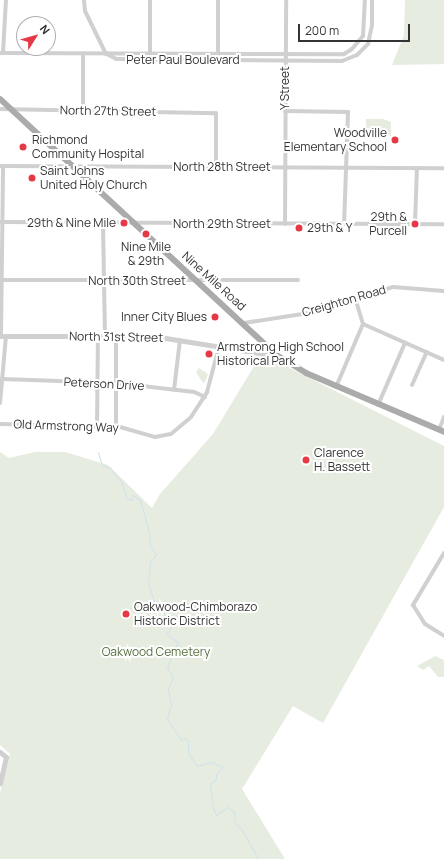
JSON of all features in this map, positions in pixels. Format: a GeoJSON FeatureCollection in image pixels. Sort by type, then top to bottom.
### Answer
{"type":"FeatureCollection","features":[{"type":"Feature","properties":{"kind":"main road","name":"Nine Mile Road"},"geometry":{"type":"LineString","coordinates":[[0,99],[278,356],[300,370],[378,405],[442,431]]}},
{"type":"Feature","properties":{"kind":"street"},"geometry":{"type":"LineString","coordinates":[[6,0],[2,53],[106,54],[85,11],[84,0]]}},
{"type":"Feature","properties":{"kind":"street"},"geometry":{"type":"LineString","coordinates":[[150,0],[150,60]]}},
{"type":"Feature","properties":{"kind":"street"},"geometry":{"type":"LineString","coordinates":[[218,0],[218,60]]}},
{"type":"Feature","properties":{"kind":"street","name":"Y Street"},"geometry":{"type":"LineString","coordinates":[[286,0],[284,167],[286,224]]}},
{"type":"Feature","properties":{"kind":"street","name":"Peter Paul Boulevard"},"geometry":{"type":"LineString","coordinates":[[106,54],[150,52],[344,54],[352,49],[363,36],[366,0]]}},
{"type":"Feature","properties":{"kind":"street","name":"Peter Paul Boulevard"},"geometry":{"type":"LineString","coordinates":[[106,54],[116,59],[342,61],[357,55],[371,36],[372,0]]}},
{"type":"Feature","properties":{"kind":"street"},"geometry":{"type":"LineString","coordinates":[[82,110],[83,54]]}},
{"type":"Feature","properties":{"kind":"street","name":"North 27th Street"},"geometry":{"type":"LineString","coordinates":[[0,109],[216,113],[216,168]]}},
{"type":"Feature","properties":{"kind":"street"},"geometry":{"type":"LineString","coordinates":[[285,111],[348,112],[344,224]]}},
{"type":"Feature","properties":{"kind":"street"},"geometry":{"type":"LineString","coordinates":[[0,402],[3,336],[1,280],[2,166]]}},
{"type":"Feature","properties":{"kind":"street","name":"North 28th Street"},"geometry":{"type":"LineString","coordinates":[[2,166],[444,168]]}},
{"type":"Feature","properties":{"kind":"street"},"geometry":{"type":"LineString","coordinates":[[415,224],[417,168]]}},
{"type":"Feature","properties":{"kind":"street","name":"North 29th Street"},"geometry":{"type":"LineString","coordinates":[[1,222],[135,224],[444,224]]}},
{"type":"Feature","properties":{"kind":"street"},"geometry":{"type":"LineString","coordinates":[[103,223],[105,336]]}},
{"type":"Feature","properties":{"kind":"street","name":"North 30th Street"},"geometry":{"type":"LineString","coordinates":[[1,280],[199,282],[298,280]]}},
{"type":"Feature","properties":{"kind":"street","name":"Creighton Road"},"geometry":{"type":"LineString","coordinates":[[244,323],[315,312],[393,287],[444,291]]}},
{"type":"Feature","properties":{"kind":"street"},"geometry":{"type":"LineString","coordinates":[[336,386],[363,324],[355,298]]}},
{"type":"Feature","properties":{"kind":"street"},"geometry":{"type":"LineString","coordinates":[[363,324],[444,360]]}},
{"type":"Feature","properties":{"kind":"street","name":"North 31st Street"},"geometry":{"type":"LineString","coordinates":[[3,336],[153,336],[278,356]]}},
{"type":"Feature","properties":{"kind":"street"},"geometry":{"type":"LineString","coordinates":[[97,427],[98,336]]}},
{"type":"Feature","properties":{"kind":"street"},"geometry":{"type":"LineString","coordinates":[[116,336],[116,427]]}},
{"type":"Feature","properties":{"kind":"street"},"geometry":{"type":"LineString","coordinates":[[174,390],[180,340]]}},
{"type":"Feature","properties":{"kind":"street"},"geometry":{"type":"LineString","coordinates":[[378,405],[405,343]]}},
{"type":"Feature","properties":{"kind":"street","name":"Old Armstrong Way"},"geometry":{"type":"LineString","coordinates":[[0,424],[116,427],[155,437],[171,434],[191,417],[205,397],[213,376],[219,347]]}},
{"type":"Feature","properties":{"kind":"street"},"geometry":{"type":"LineString","coordinates":[[412,386],[425,351]]}},
{"type":"Feature","properties":{"kind":"street","name":"Peterson Drive"},"geometry":{"type":"LineString","coordinates":[[2,379],[116,383],[196,393],[205,397]]}},
{"type":"Feature","properties":{"kind":"street"},"geometry":{"type":"LineString","coordinates":[[442,431],[444,417]]}},
{"type":"Feature","properties":{"kind":"street"},"geometry":{"type":"LineString","coordinates":[[444,553],[413,605],[425,624],[444,636]]}},
{"type":"Feature","properties":{"kind":"street"},"geometry":{"type":"LineString","coordinates":[[0,752],[6,757],[0,783]]}},
{"type":"Feature","properties":{"kind":"green space"},"geometry":{"type":"Polygon","coordinates":[[[405,0],[444,0],[444,64],[392,65],[404,35],[405,0]]]}},
{"type":"Feature","properties":{"kind":"green space"},"geometry":{"type":"Polygon","coordinates":[[[366,119],[383,119],[391,122],[391,136],[380,136],[380,129],[366,129],[366,119]]]}},
{"type":"Feature","properties":{"kind":"green space","name":"Oakwood Cemetery"},"geometry":{"type":"Polygon","coordinates":[[[259,358],[280,363],[444,446],[444,507],[323,723],[293,706],[242,789],[285,859],[0,859],[0,793],[10,754],[0,745],[0,452],[9,458],[35,452],[65,452],[108,465],[152,508],[160,494],[213,434],[259,358]]]}},
{"type":"Feature","properties":{"kind":"green space"},"geometry":{"type":"Polygon","coordinates":[[[199,368],[208,374],[205,382],[203,383],[196,372],[199,368]]]}},
{"type":"Feature","properties":{"kind":"green space"},"geometry":{"type":"Polygon","coordinates":[[[435,656],[444,660],[444,677],[438,677],[429,666],[423,670],[417,666],[435,656]]]}},
{"type":"Feature","properties":{"kind":"waterway"},"geometry":{"type":"LineString","coordinates":[[98,452],[102,465],[110,468],[122,483],[126,498],[132,500],[133,495],[140,500],[149,531],[150,546],[156,554],[150,562],[148,583],[157,611],[164,612],[165,619],[171,627],[167,633],[178,642],[167,667],[173,677],[168,689],[171,704],[167,719],[181,740],[185,738],[188,741],[188,753],[197,766],[211,762],[222,767],[216,774],[216,779],[210,784],[213,807],[216,815],[228,807],[234,812],[235,823],[242,830],[258,859]]}},
{"type":"Feature","properties":{"kind":"place","name":"Woodville Elementary School"},"geometry":{"type":"Point","coordinates":[395,140]}},
{"type":"Feature","properties":{"kind":"place","name":"Richmond Community Hospital"},"geometry":{"type":"Point","coordinates":[23,147]}},
{"type":"Feature","properties":{"kind":"place","name":"Saint Johns United Holy Church"},"geometry":{"type":"Point","coordinates":[32,178]}},
{"type":"Feature","properties":{"kind":"place","name":"29th & Nine Mile"},"geometry":{"type":"Point","coordinates":[124,223]}},
{"type":"Feature","properties":{"kind":"place","name":"29th & Purcell"},"geometry":{"type":"Point","coordinates":[415,224]}},
{"type":"Feature","properties":{"kind":"place","name":"29th & Y"},"geometry":{"type":"Point","coordinates":[299,228]}},
{"type":"Feature","properties":{"kind":"place","name":"Nine Mile & 29th"},"geometry":{"type":"Point","coordinates":[146,234]}},
{"type":"Feature","properties":{"kind":"place","name":"Inner City Blues"},"geometry":{"type":"Point","coordinates":[215,317]}},
{"type":"Feature","properties":{"kind":"place","name":"Armstrong High School Historical Park"},"geometry":{"type":"Point","coordinates":[209,354]}},
{"type":"Feature","properties":{"kind":"place","name":"Clarence H. Bassett"},"geometry":{"type":"Point","coordinates":[306,460]}},
{"type":"Feature","properties":{"kind":"place","name":"Oakwood-Chimborazo Historic District"},"geometry":{"type":"Point","coordinates":[126,614]}}]}
